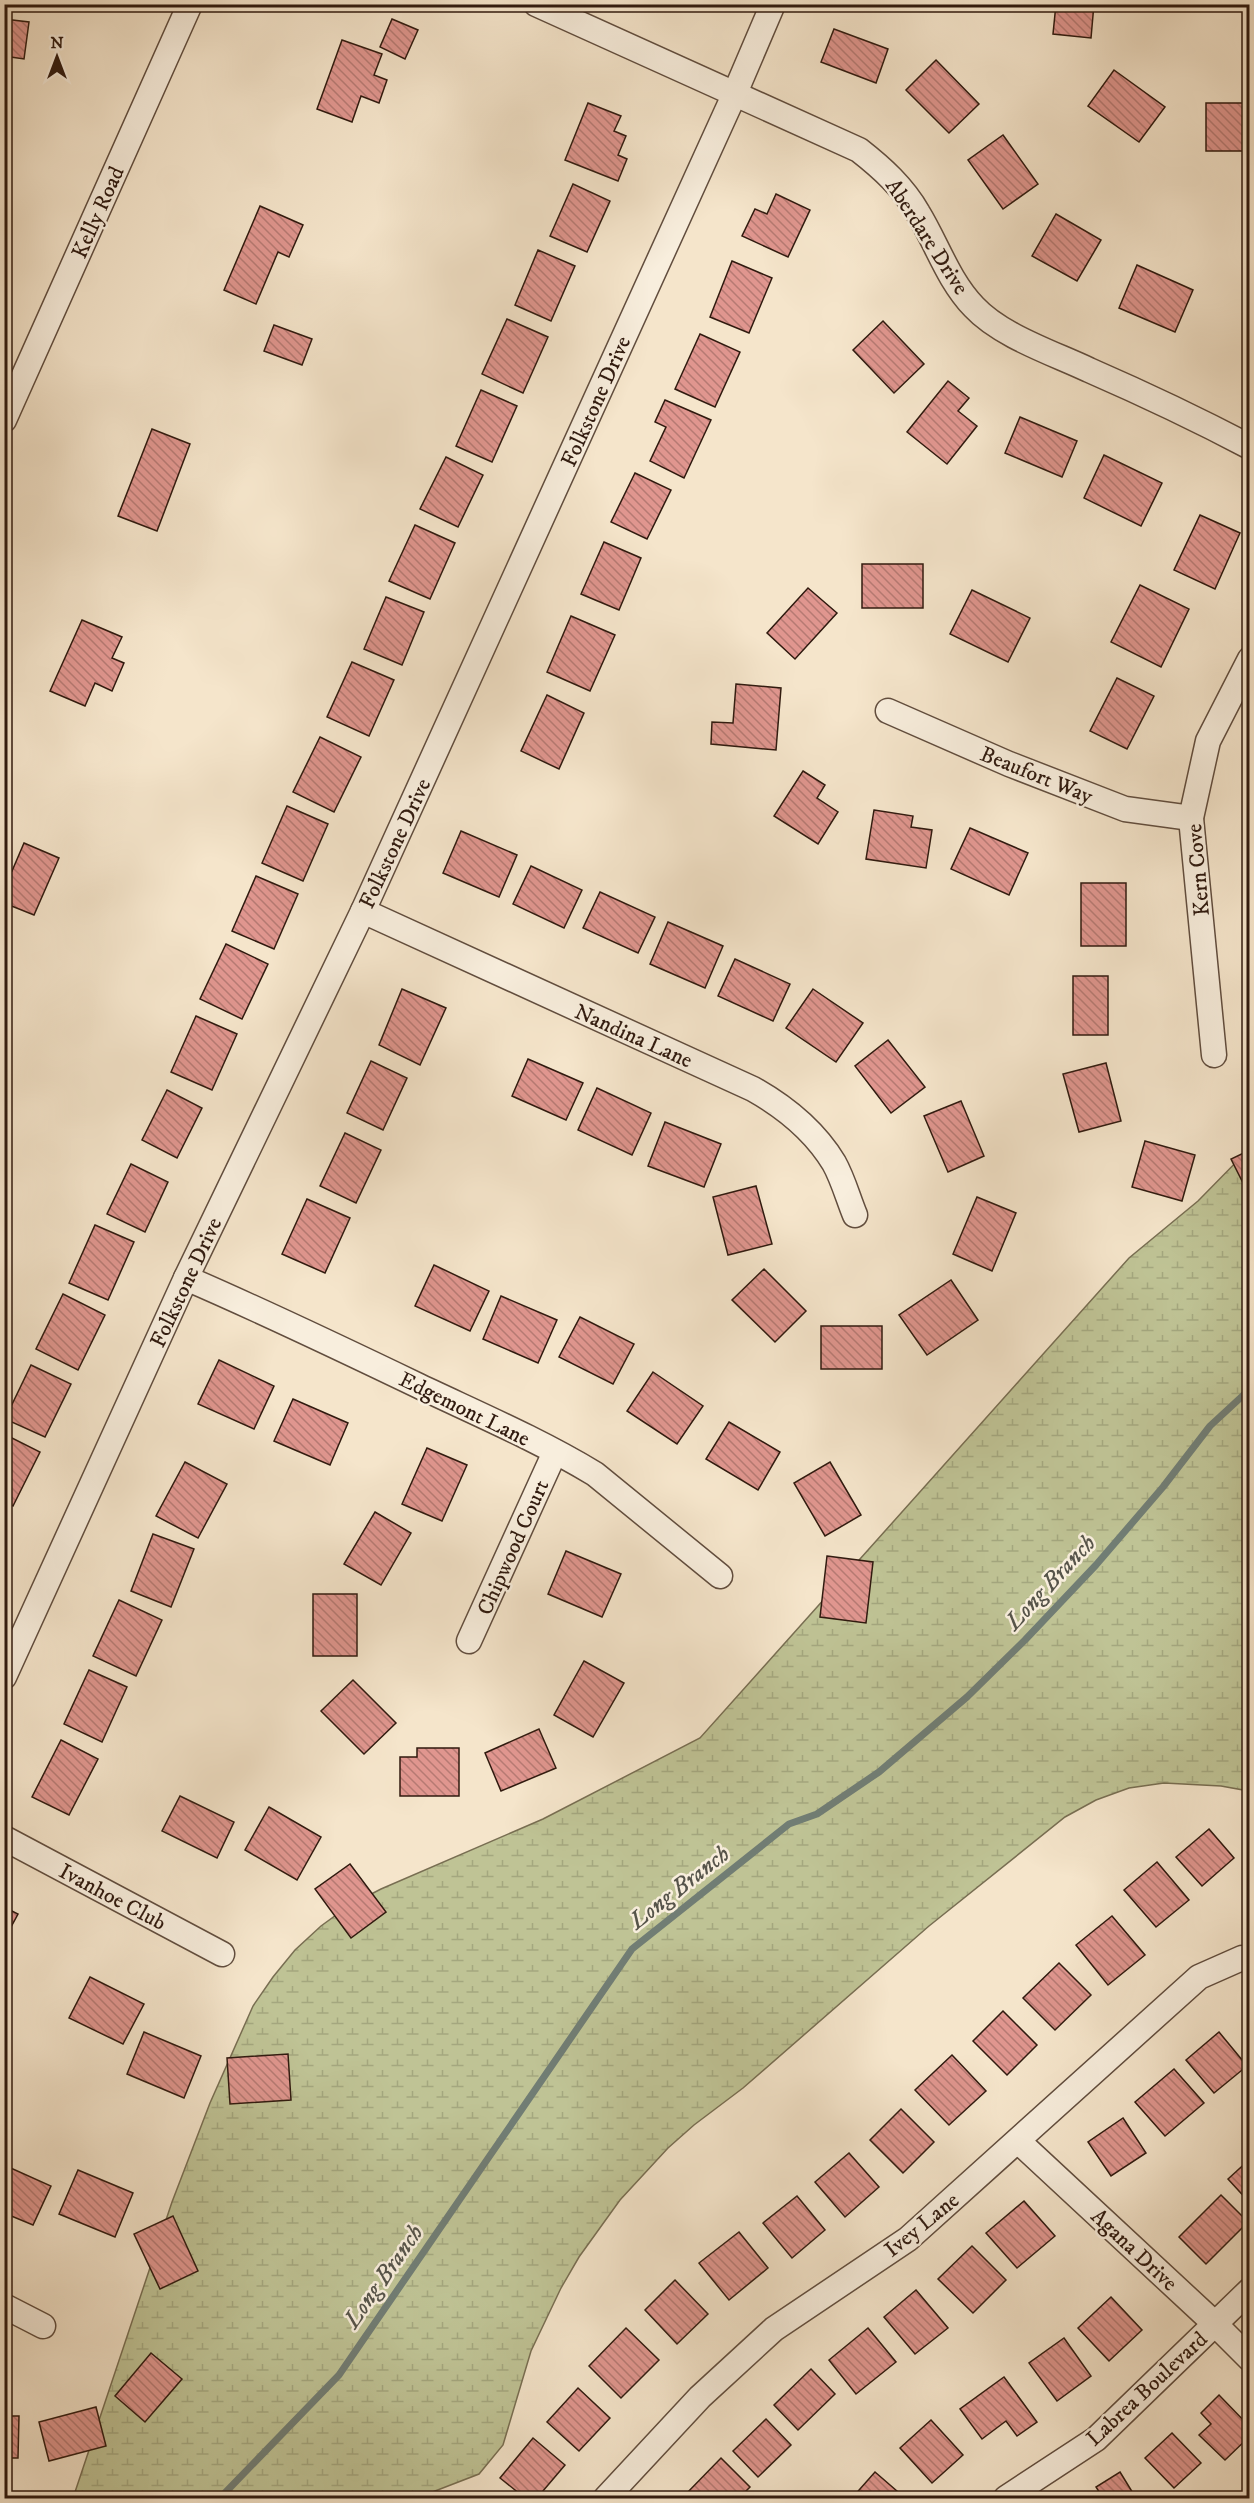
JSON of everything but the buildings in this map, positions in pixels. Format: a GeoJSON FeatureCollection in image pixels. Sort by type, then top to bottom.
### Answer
{"type":"FeatureCollection","features":[{"type":"Feature","properties":{"kind":"street","name":"Kelly Road"},"geometry":{"type":"LineString","coordinates":[[4,420],[190,4]]}},
{"type":"Feature","properties":{"kind":"street","name":"Aberdare Drive"},"geometry":{"type":"LineString","coordinates":[[536,4],[859,150],[891,175],[918,212],[936,250],[953,278],[973,306],[994,324],[1030,343],[1189,415],[1250,447]]}},
{"type":"Feature","properties":{"kind":"street","name":"Folkstone Drive"},"geometry":{"type":"LineString","coordinates":[[4,1677],[186,1278],[363,911],[735,93],[772,4]]}},
{"type":"Feature","properties":{"kind":"street","name":"Kern Cove"},"geometry":{"type":"LineString","coordinates":[[1214,1055],[1191,818],[1208,741],[1250,659]]}},
{"type":"Feature","properties":{"kind":"street","name":"Beaufort Way"},"geometry":{"type":"LineString","coordinates":[[888,711],[1009,764],[1125,809],[1191,818]]}},
{"type":"Feature","properties":{"kind":"street","name":"Nandina Lane"},"geometry":{"type":"LineString","coordinates":[[363,911],[775,1101],[793,1114],[834,1164],[855,1215]]}},
{"type":"Feature","properties":{"kind":"street","name":"Edgemont Lane"},"geometry":{"type":"LineString","coordinates":[[186,1278],[555,1452],[595,1474],[720,1576]]}},
{"type":"Feature","properties":{"kind":"street","name":"Chipwood Court"},"geometry":{"type":"LineString","coordinates":[[469,1641],[555,1452]]}},
{"type":"Feature","properties":{"kind":"street","name":"Ivanhoe Club"},"geometry":{"type":"LineString","coordinates":[[4,1838],[222,1954]]}},
{"type":"Feature","properties":{"kind":"street","name":"Ivey Lane"},"geometry":{"type":"LineString","coordinates":[[606,2499],[700,2397],[774,2329],[908,2239],[1199,1977],[1242,1958]]}},
{"type":"Feature","properties":{"kind":"street","name":"Agana Drive"},"geometry":{"type":"LineString","coordinates":[[1018,2141],[1250,2359]]}},
{"type":"Feature","properties":{"kind":"street","name":"Labrea Boulevard"},"geometry":{"type":"LineString","coordinates":[[1006,2499],[1096,2439],[1250,2290]]}},
{"type":"Feature","properties":{"kind":"street"},"geometry":{"type":"LineString","coordinates":[[4,2306],[43,2326]]}},
{"type":"Feature","properties":{"kind":"green space"},"geometry":{"type":"Polygon","coordinates":[[[1249,1149],[1249,1791],[1221,1786],[1164,1783],[1129,1788],[1096,1800],[1065,1817],[929,1926],[743,2088],[668,2148],[620,2200],[579,2257],[561,2288],[531,2351],[503,2445],[479,2474],[417,2498],[73,2498],[172,2202],[210,2103],[253,2006],[295,1950],[321,1926],[350,1905],[381,1889],[543,1819],[700,1738],[1129,1258],[1198,1201],[1249,1149]]]}},
{"type":"Feature","properties":{"kind":"waterway","name":"Long Branch"},"geometry":{"type":"LineString","coordinates":[[220,2498],[339,2375],[632,1949],[789,1824],[817,1814],[879,1772],[967,1697],[1096,1565],[1163,1487],[1210,1426],[1250,1389]]}}]}
